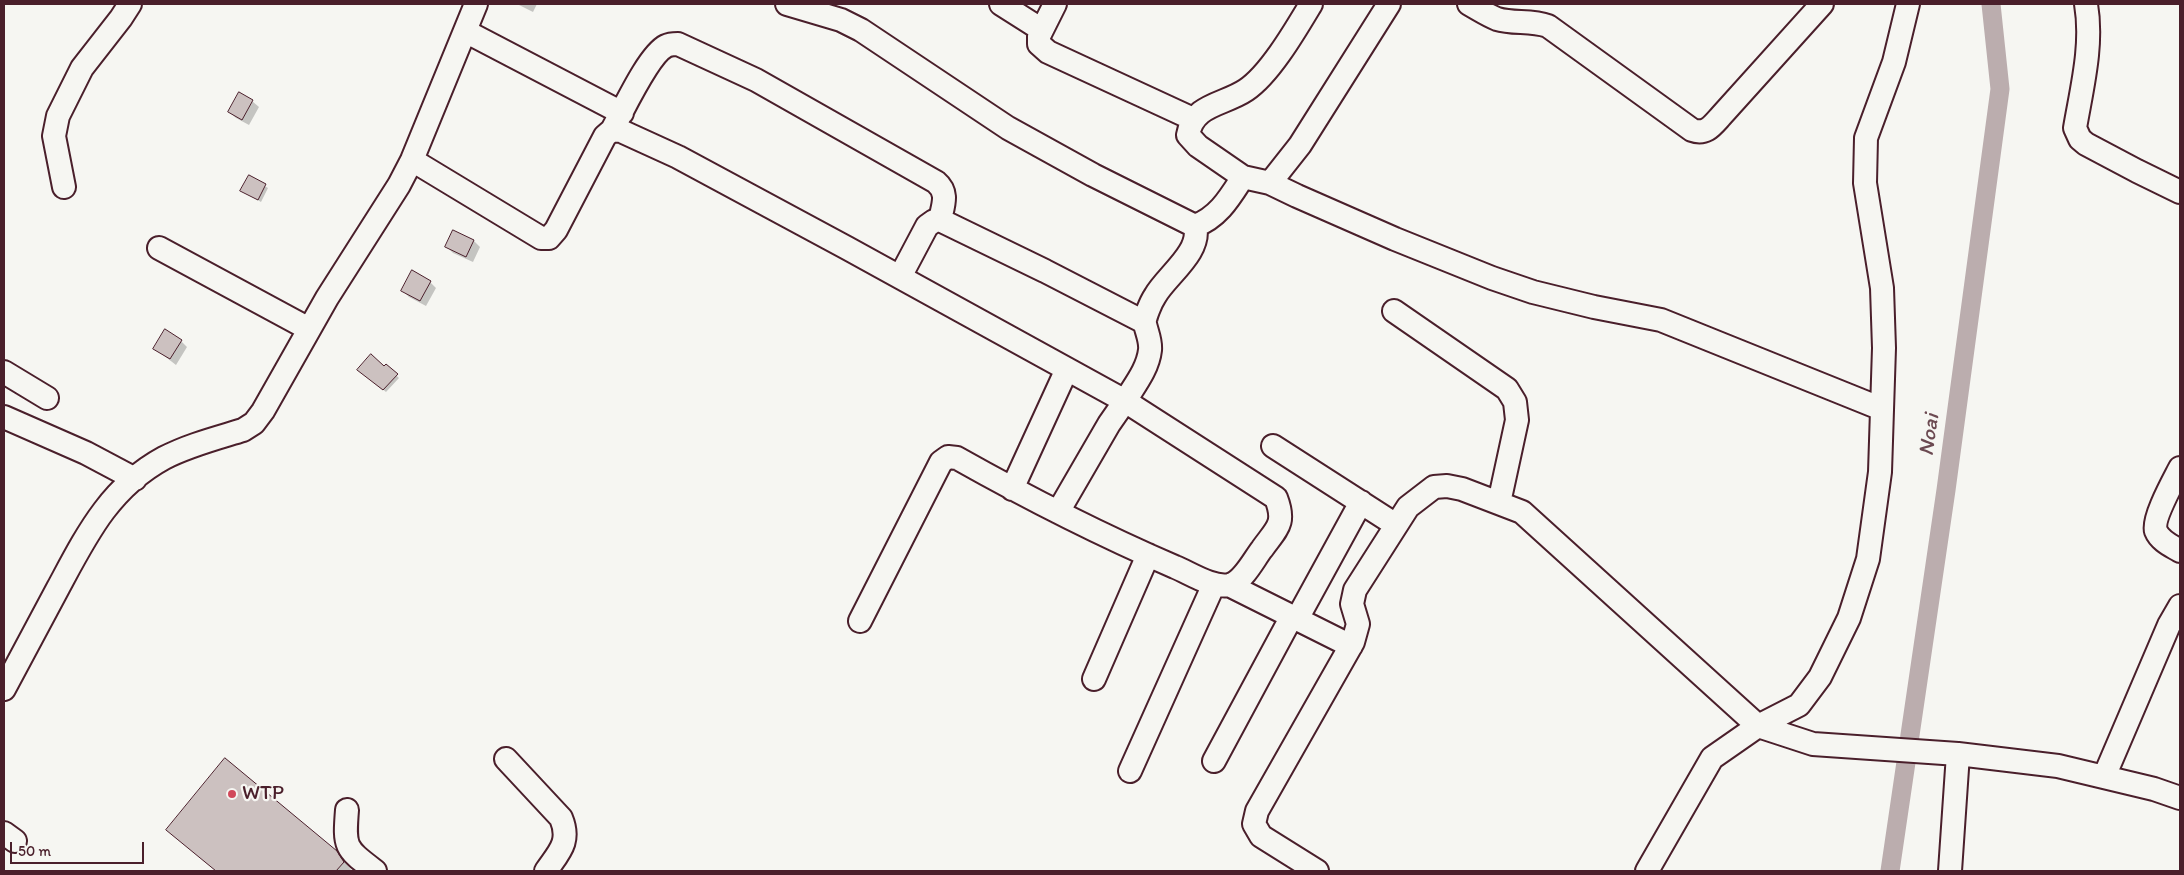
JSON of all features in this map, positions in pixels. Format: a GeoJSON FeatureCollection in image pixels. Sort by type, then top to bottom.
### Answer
{"type":"FeatureCollection","features":[{"type":"Feature","properties":{"kind":"street"},"geometry":{"type":"LineString","coordinates":[[64,188],[54,136],[58,116],[82,68],[130,4]]}},
{"type":"Feature","properties":{"kind":"street"},"geometry":{"type":"LineString","coordinates":[[4,689],[82,540],[98,516],[135,479],[164,459],[243,430],[254,423],[263,411],[309,329],[399,185],[412,160],[476,4]]}},
{"type":"Feature","properties":{"kind":"street"},"geometry":{"type":"LineString","coordinates":[[787,4],[840,20],[861,30],[1008,128],[1093,175],[1195,226],[1198,234],[1195,242],[1184,260],[1155,296],[1144,322],[1150,349],[1146,366],[1109,424],[1058,512]]}},
{"type":"Feature","properties":{"kind":"street"},"geometry":{"type":"LineString","coordinates":[[1001,4],[1042,30]]}},
{"type":"Feature","properties":{"kind":"street"},"geometry":{"type":"LineString","coordinates":[[1055,4],[1042,30],[1039,44],[1048,52],[1193,119]]}},
{"type":"Feature","properties":{"kind":"street"},"geometry":{"type":"LineString","coordinates":[[1311,4],[1263,75],[1246,90],[1196,114],[1188,135],[1198,146],[1243,177],[1270,182],[1296,196],[1395,239],[1492,278],[1533,292],[1594,307],[1661,320],[1882,409]]}},
{"type":"Feature","properties":{"kind":"street"},"geometry":{"type":"LineString","coordinates":[[1270,182],[1300,145],[1389,4]]}},
{"type":"Feature","properties":{"kind":"street"},"geometry":{"type":"LineString","coordinates":[[1469,4],[1497,19],[1514,22],[1534,22],[1548,26],[1692,130],[1699,133],[1706,132],[1722,116],[1822,4]]}},
{"type":"Feature","properties":{"kind":"street"},"geometry":{"type":"LineString","coordinates":[[1648,871],[1712,758],[1758,726],[1799,704],[1820,677],[1849,618],[1868,559],[1880,472],[1884,348],[1882,288],[1865,182],[1866,138],[1894,62],[1908,4]]}},
{"type":"Feature","properties":{"kind":"street"},"geometry":{"type":"LineString","coordinates":[[2086,4],[2089,18],[2088,45],[2075,128],[2077,134],[2086,144],[2180,192]]}},
{"type":"Feature","properties":{"kind":"street"},"geometry":{"type":"LineString","coordinates":[[465,31],[617,122],[621,130],[678,158],[900,277],[1125,401],[1276,498],[1282,514],[1277,528],[1239,579],[1222,584],[1130,771]]}},
{"type":"Feature","properties":{"kind":"street"},"geometry":{"type":"LineString","coordinates":[[412,160],[541,238],[549,238],[556,230],[605,136],[617,122],[648,66],[659,51],[668,45],[678,44],[689,47],[756,80],[936,182],[943,188],[945,194],[940,220]]}},
{"type":"Feature","properties":{"kind":"street"},"geometry":{"type":"LineString","coordinates":[[1195,226],[1207,222],[1223,208],[1243,177]]}},
{"type":"Feature","properties":{"kind":"street"},"geometry":{"type":"LineString","coordinates":[[900,277],[927,226],[934,221],[940,220],[1144,322]]}},
{"type":"Feature","properties":{"kind":"street"},"geometry":{"type":"LineString","coordinates":[[159,248],[309,329]]}},
{"type":"Feature","properties":{"kind":"street"},"geometry":{"type":"LineString","coordinates":[[1394,311],[1507,389],[1515,402],[1517,420],[1499,503]]}},
{"type":"Feature","properties":{"kind":"street"},"geometry":{"type":"LineString","coordinates":[[1012,489],[1067,369]]}},
{"type":"Feature","properties":{"kind":"street"},"geometry":{"type":"LineString","coordinates":[[6,379],[47,398]]}},
{"type":"Feature","properties":{"kind":"street"},"geometry":{"type":"LineString","coordinates":[[4,417],[86,453],[135,479]]}},
{"type":"Feature","properties":{"kind":"street"},"geometry":{"type":"LineString","coordinates":[[1273,446],[1396,525]]}},
{"type":"Feature","properties":{"kind":"street"},"geometry":{"type":"LineString","coordinates":[[860,621],[941,462],[948,457],[958,458],[1012,489],[1148,555],[1222,584],[1351,646]]}},
{"type":"Feature","properties":{"kind":"street"},"geometry":{"type":"LineString","coordinates":[[2180,468],[2157,518],[2155,529],[2161,538],[2180,551]]}},
{"type":"Feature","properties":{"kind":"street"},"geometry":{"type":"LineString","coordinates":[[1317,871],[1261,836],[1254,824],[1256,811],[1287,761],[1351,646],[1358,624],[1352,604],[1355,590],[1408,507],[1434,487],[1447,486],[1462,489],[1522,512],[1758,726],[1813,744],[1954,754],[2058,766],[2154,789],[2180,798]]}},
{"type":"Feature","properties":{"kind":"street"},"geometry":{"type":"LineString","coordinates":[[1214,761],[1294,617],[1361,502]]}},
{"type":"Feature","properties":{"kind":"street"},"geometry":{"type":"LineString","coordinates":[[1094,679],[1148,555]]}},
{"type":"Feature","properties":{"kind":"street"},"geometry":{"type":"LineString","coordinates":[[2104,777],[2169,625],[2180,606]]}},
{"type":"Feature","properties":{"kind":"street"},"geometry":{"type":"LineString","coordinates":[[1950,871],[1954,754]]}},
{"type":"Feature","properties":{"kind":"street"},"geometry":{"type":"LineString","coordinates":[[506,759],[561,818],[565,828],[562,847],[546,871]]}},
{"type":"Feature","properties":{"kind":"street"},"geometry":{"type":"LineString","coordinates":[[347,810],[344,836],[347,846],[352,853],[375,871]]}},
{"type":"Feature","properties":{"kind":"building"},"geometry":{"type":"Polygon","coordinates":[[[239,92],[253,100],[242,120],[228,112],[239,92]]]}},
{"type":"Feature","properties":{"kind":"building"},"geometry":{"type":"Polygon","coordinates":[[[249,175],[266,184],[258,200],[240,191],[249,175]]]}},
{"type":"Feature","properties":{"kind":"building"},"geometry":{"type":"Polygon","coordinates":[[[453,230],[474,240],[466,257],[445,247],[453,230]]]}},
{"type":"Feature","properties":{"kind":"building"},"geometry":{"type":"Polygon","coordinates":[[[412,270],[431,281],[420,301],[401,291],[412,270]]]}},
{"type":"Feature","properties":{"kind":"building"},"geometry":{"type":"Polygon","coordinates":[[[165,329],[182,340],[170,359],[153,349],[165,329]]]}},
{"type":"Feature","properties":{"kind":"building"},"geometry":{"type":"Polygon","coordinates":[[[371,354],[384,366],[386,364],[398,374],[383,390],[357,370],[371,354]]]}},
{"type":"Feature","properties":{"kind":"building","name":"WTP"},"geometry":{"type":"Polygon","coordinates":[[[225,758],[337,851],[344,862],[336,871],[216,871],[166,830],[225,758]]]}},
{"type":"Feature","properties":{"kind":"waterway","name":"Noai"},"geometry":{"type":"LineString","coordinates":[[1890,871],[1946,490],[2000,89],[1991,4]]}},
{"type":"Feature","properties":{"kind":"place","name":"WTP"},"geometry":{"type":"Point","coordinates":[232,794]}}]}
